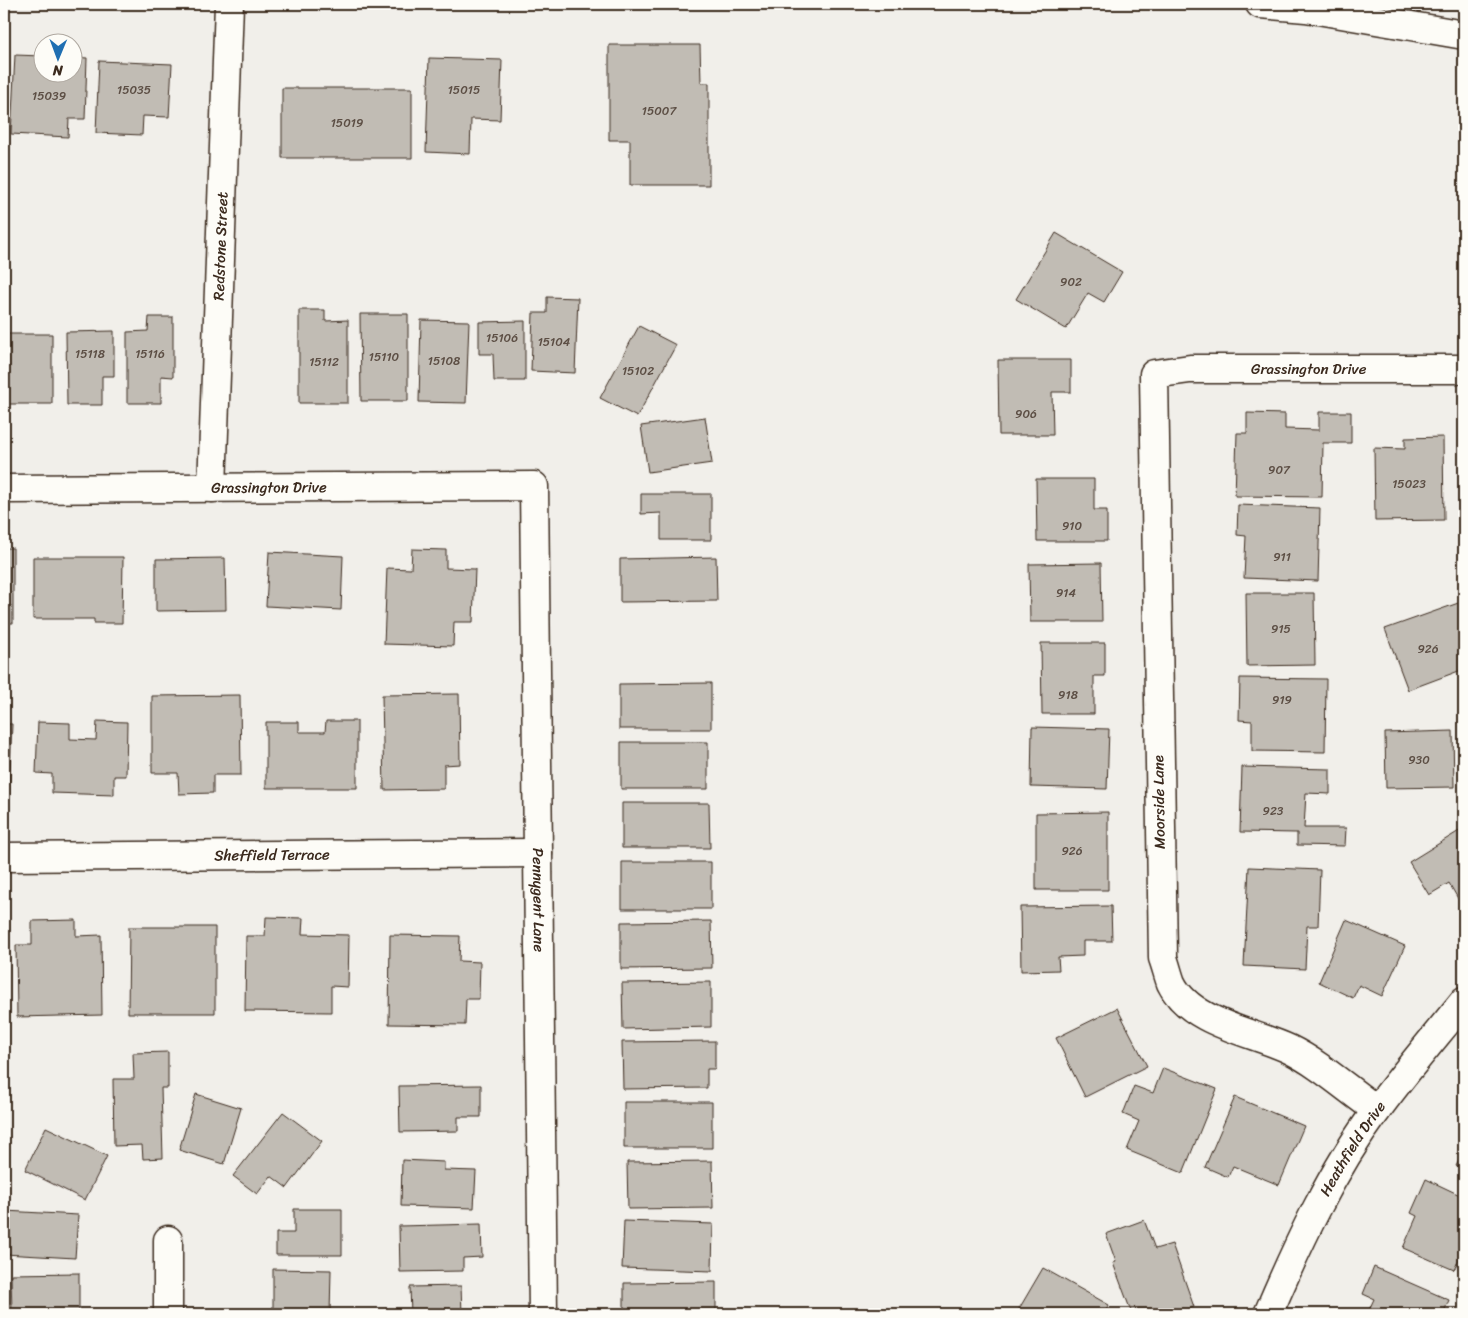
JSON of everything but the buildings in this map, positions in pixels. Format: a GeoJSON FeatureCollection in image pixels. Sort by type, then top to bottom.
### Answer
{"type":"FeatureCollection","features":[{"type":"Feature","properties":{"kind":"street","name":"Redstone Street"},"geometry":{"type":"LineString","coordinates":[[212,488],[230,4]]}},
{"type":"Feature","properties":{"kind":"street"},"geometry":{"type":"LineString","coordinates":[[1260,4],[1306,8],[1464,35]]}},
{"type":"Feature","properties":{"kind":"street","name":"Grassington Drive"},"geometry":{"type":"LineString","coordinates":[[1154,374],[1190,369],[1464,369]]}},
{"type":"Feature","properties":{"kind":"street","name":"Moorside Lane"},"geometry":{"type":"LineString","coordinates":[[1154,374],[1161,927],[1163,958],[1172,984],[1189,1005],[1212,1019],[1289,1049],[1312,1062],[1377,1110]]}},
{"type":"Feature","properties":{"kind":"street","name":"Grassington Drive"},"geometry":{"type":"LineString","coordinates":[[4,489],[534,486]]}},
{"type":"Feature","properties":{"kind":"street","name":"Pennygent Lane"},"geometry":{"type":"LineString","coordinates":[[534,486],[543,1314]]}},
{"type":"Feature","properties":{"kind":"street","name":"Sheffield Terrace"},"geometry":{"type":"LineString","coordinates":[[4,857],[538,853]]}},
{"type":"Feature","properties":{"kind":"street","name":"Heathfield Drive"},"geometry":{"type":"LineString","coordinates":[[1268,1314],[1319,1203],[1377,1110],[1464,1001]]}},
{"type":"Feature","properties":{"kind":"street"},"geometry":{"type":"LineString","coordinates":[[168,1240],[168,1314]]}}]}
